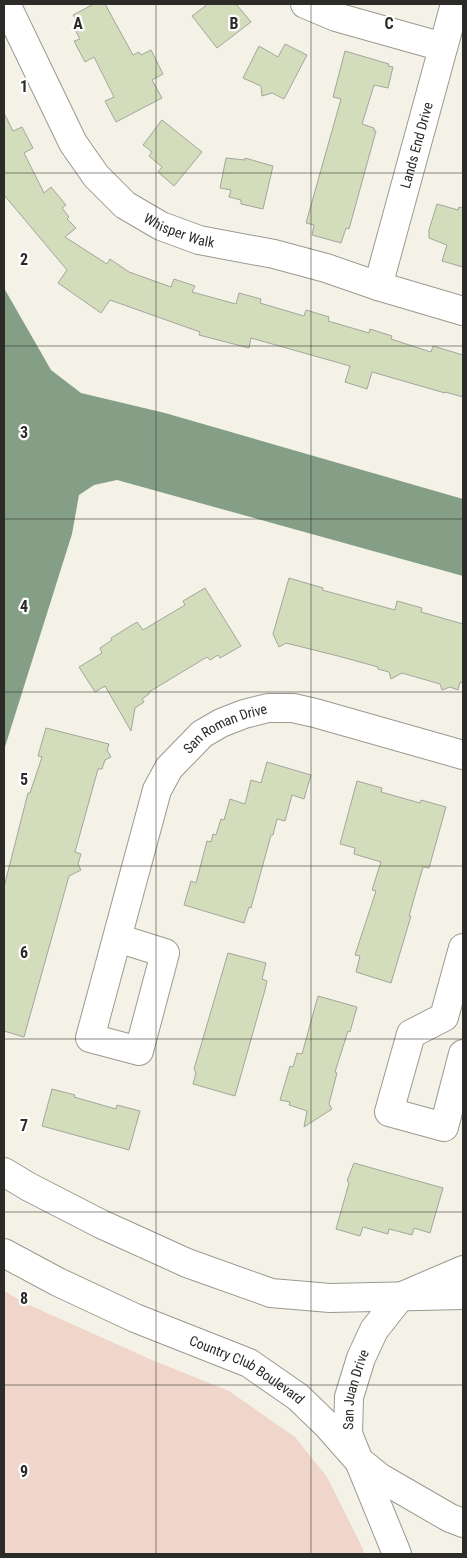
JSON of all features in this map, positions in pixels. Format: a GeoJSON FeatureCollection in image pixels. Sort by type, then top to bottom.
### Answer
{"type":"FeatureCollection","features":[{"type":"Feature","properties":{"kind":"street","name":"Whisper Walk"},"geometry":{"type":"LineString","coordinates":[[6,4],[73,143],[96,176],[125,205],[161,226],[199,240],[274,254],[326,268],[378,286],[463,311]]}},
{"type":"Feature","properties":{"kind":"street"},"geometry":{"type":"LineString","coordinates":[[305,4],[336,17],[443,47]]}},
{"type":"Feature","properties":{"kind":"street","name":"Lands End Drive"},"geometry":{"type":"LineString","coordinates":[[378,286],[455,4]]}},
{"type":"Feature","properties":{"kind":"street","name":"San Roman Drive"},"geometry":{"type":"LineString","coordinates":[[117,938],[157,790],[169,768],[202,734],[221,723],[244,714],[268,708],[293,708],[463,755]]}},
{"type":"Feature","properties":{"kind":"street"},"geometry":{"type":"LineString","coordinates":[[463,948],[444,1017],[411,1034],[389,1112],[444,1127],[463,1054]]}},
{"type":"Feature","properties":{"kind":"street"},"geometry":{"type":"LineString","coordinates":[[444,1017],[463,1043]]}},
{"type":"Feature","properties":{"kind":"street"},"geometry":{"type":"LineString","coordinates":[[4,1172],[37,1192],[135,1240],[187,1263],[271,1293],[330,1298],[463,1295]]}},
{"type":"Feature","properties":{"kind":"street","name":"Country Club Boulevard"},"geometry":{"type":"LineString","coordinates":[[4,1253],[58,1282],[135,1318],[249,1363],[298,1397],[328,1426],[358,1460],[379,1477],[450,1518],[463,1523]]}},
{"type":"Feature","properties":{"kind":"street","name":"San Juan Drive"},"geometry":{"type":"LineString","coordinates":[[397,1554],[348,1434],[349,1397],[361,1358],[371,1337],[388,1310],[400,1297],[463,1270]]}},
{"type":"Feature","properties":{"kind":"shaded area"},"geometry":{"type":"Polygon","coordinates":[[[4,288],[51,370],[81,393],[165,413],[463,499],[463,576],[117,480],[94,485],[79,495],[72,534],[4,750],[4,288]]]}},
{"type":"Feature","properties":{"kind":"shaded area"},"geometry":{"type":"Polygon","coordinates":[[[4,1291],[27,1304],[152,1360],[229,1391],[295,1437],[327,1477],[364,1554],[4,1554],[4,1291]]]}},
{"type":"Feature","properties":{"kind":"building"},"geometry":{"type":"Polygon","coordinates":[[[94,4],[105,4],[133,55],[139,52],[141,55],[151,50],[163,74],[152,80],[162,98],[116,122],[105,101],[114,97],[94,57],[85,62],[74,41],[80,39],[74,28],[79,25],[73,15],[94,4]]]}},
{"type":"Feature","properties":{"kind":"building"},"geometry":{"type":"Polygon","coordinates":[[[208,4],[236,4],[251,22],[217,48],[192,16],[208,4]]]}},
{"type":"Feature","properties":{"kind":"building"},"geometry":{"type":"Polygon","coordinates":[[[285,44],[307,55],[284,99],[272,93],[262,96],[261,86],[243,78],[259,46],[278,57],[285,44]]]}},
{"type":"Feature","properties":{"kind":"building"},"geometry":{"type":"Polygon","coordinates":[[[345,51],[389,64],[388,66],[393,67],[388,88],[374,85],[362,124],[374,128],[374,131],[376,131],[349,229],[346,228],[341,243],[312,235],[314,225],[306,223],[341,99],[333,97],[345,51]]]}},
{"type":"Feature","properties":{"kind":"building"},"geometry":{"type":"Polygon","coordinates":[[[4,113],[13,131],[22,127],[33,148],[24,153],[44,193],[51,187],[66,205],[62,208],[69,217],[67,219],[76,228],[65,237],[107,264],[110,259],[129,272],[171,287],[174,279],[195,286],[192,292],[236,304],[239,293],[261,299],[260,303],[304,316],[306,310],[329,317],[328,321],[369,333],[370,329],[392,336],[391,339],[431,352],[433,346],[463,355],[463,397],[372,372],[367,389],[345,382],[350,366],[251,338],[249,348],[199,335],[200,332],[110,300],[101,313],[58,283],[67,270],[4,195],[4,113]]]}},
{"type":"Feature","properties":{"kind":"building"},"geometry":{"type":"Polygon","coordinates":[[[162,120],[202,152],[174,186],[158,172],[162,167],[149,156],[152,152],[143,145],[162,120]]]}},
{"type":"Feature","properties":{"kind":"building"},"geometry":{"type":"Polygon","coordinates":[[[226,158],[245,160],[245,158],[273,166],[263,209],[241,204],[241,200],[229,197],[231,190],[220,188],[226,158]]]}},
{"type":"Feature","properties":{"kind":"building"},"geometry":{"type":"Polygon","coordinates":[[[437,204],[458,210],[459,207],[463,208],[463,267],[442,261],[447,245],[429,238],[429,230],[437,204]]]}},
{"type":"Feature","properties":{"kind":"building"},"geometry":{"type":"Polygon","coordinates":[[[289,578],[323,588],[322,590],[395,610],[397,601],[422,608],[421,612],[463,624],[463,683],[460,682],[458,690],[450,687],[442,690],[440,684],[402,673],[391,679],[389,672],[378,669],[378,667],[338,656],[286,643],[279,647],[273,634],[289,578]]]}},
{"type":"Feature","properties":{"kind":"building"},"geometry":{"type":"Polygon","coordinates":[[[205,588],[241,646],[220,658],[218,655],[210,660],[207,657],[149,692],[142,699],[144,702],[135,708],[131,731],[105,686],[95,692],[79,667],[102,653],[100,648],[112,640],[111,638],[137,622],[143,630],[185,605],[183,601],[205,588]]]}},
{"type":"Feature","properties":{"kind":"building"},"geometry":{"type":"Polygon","coordinates":[[[46,728],[109,744],[107,750],[111,757],[105,760],[102,769],[98,769],[75,852],[81,854],[78,864],[81,870],[69,876],[24,1037],[4,1031],[4,887],[28,793],[30,793],[42,757],[38,756],[46,728]]]}},
{"type":"Feature","properties":{"kind":"building"},"geometry":{"type":"Polygon","coordinates":[[[267,762],[311,775],[304,799],[292,795],[285,821],[277,819],[251,908],[249,907],[244,923],[184,905],[191,881],[196,883],[207,841],[211,842],[213,834],[216,835],[221,819],[224,820],[230,799],[245,804],[251,780],[261,783],[267,762]]]}},
{"type":"Feature","properties":{"kind":"building"},"geometry":{"type":"Polygon","coordinates":[[[357,781],[382,788],[381,792],[420,803],[421,800],[446,807],[429,868],[423,867],[391,983],[356,972],[360,956],[355,955],[376,891],[372,890],[381,862],[354,854],[355,848],[340,844],[357,781]]]}},
{"type":"Feature","properties":{"kind":"building"},"geometry":{"type":"Polygon","coordinates":[[[228,953],[266,963],[262,979],[267,981],[235,1096],[193,1084],[196,1073],[194,1069],[228,953]]]}},
{"type":"Feature","properties":{"kind":"building"},"geometry":{"type":"Polygon","coordinates":[[[318,996],[357,1007],[335,1072],[337,1073],[329,1104],[332,1109],[304,1127],[307,1111],[289,1105],[290,1102],[280,1100],[290,1066],[293,1067],[297,1053],[302,1054],[318,996]]]}},
{"type":"Feature","properties":{"kind":"building"},"geometry":{"type":"Polygon","coordinates":[[[52,1089],[116,1109],[117,1105],[140,1111],[129,1150],[42,1126],[52,1089]]]}},
{"type":"Feature","properties":{"kind":"building"},"geometry":{"type":"Polygon","coordinates":[[[354,1163],[443,1188],[430,1233],[414,1228],[412,1235],[389,1229],[388,1234],[363,1227],[360,1236],[336,1229],[349,1183],[347,1181],[354,1163]]]}}]}
